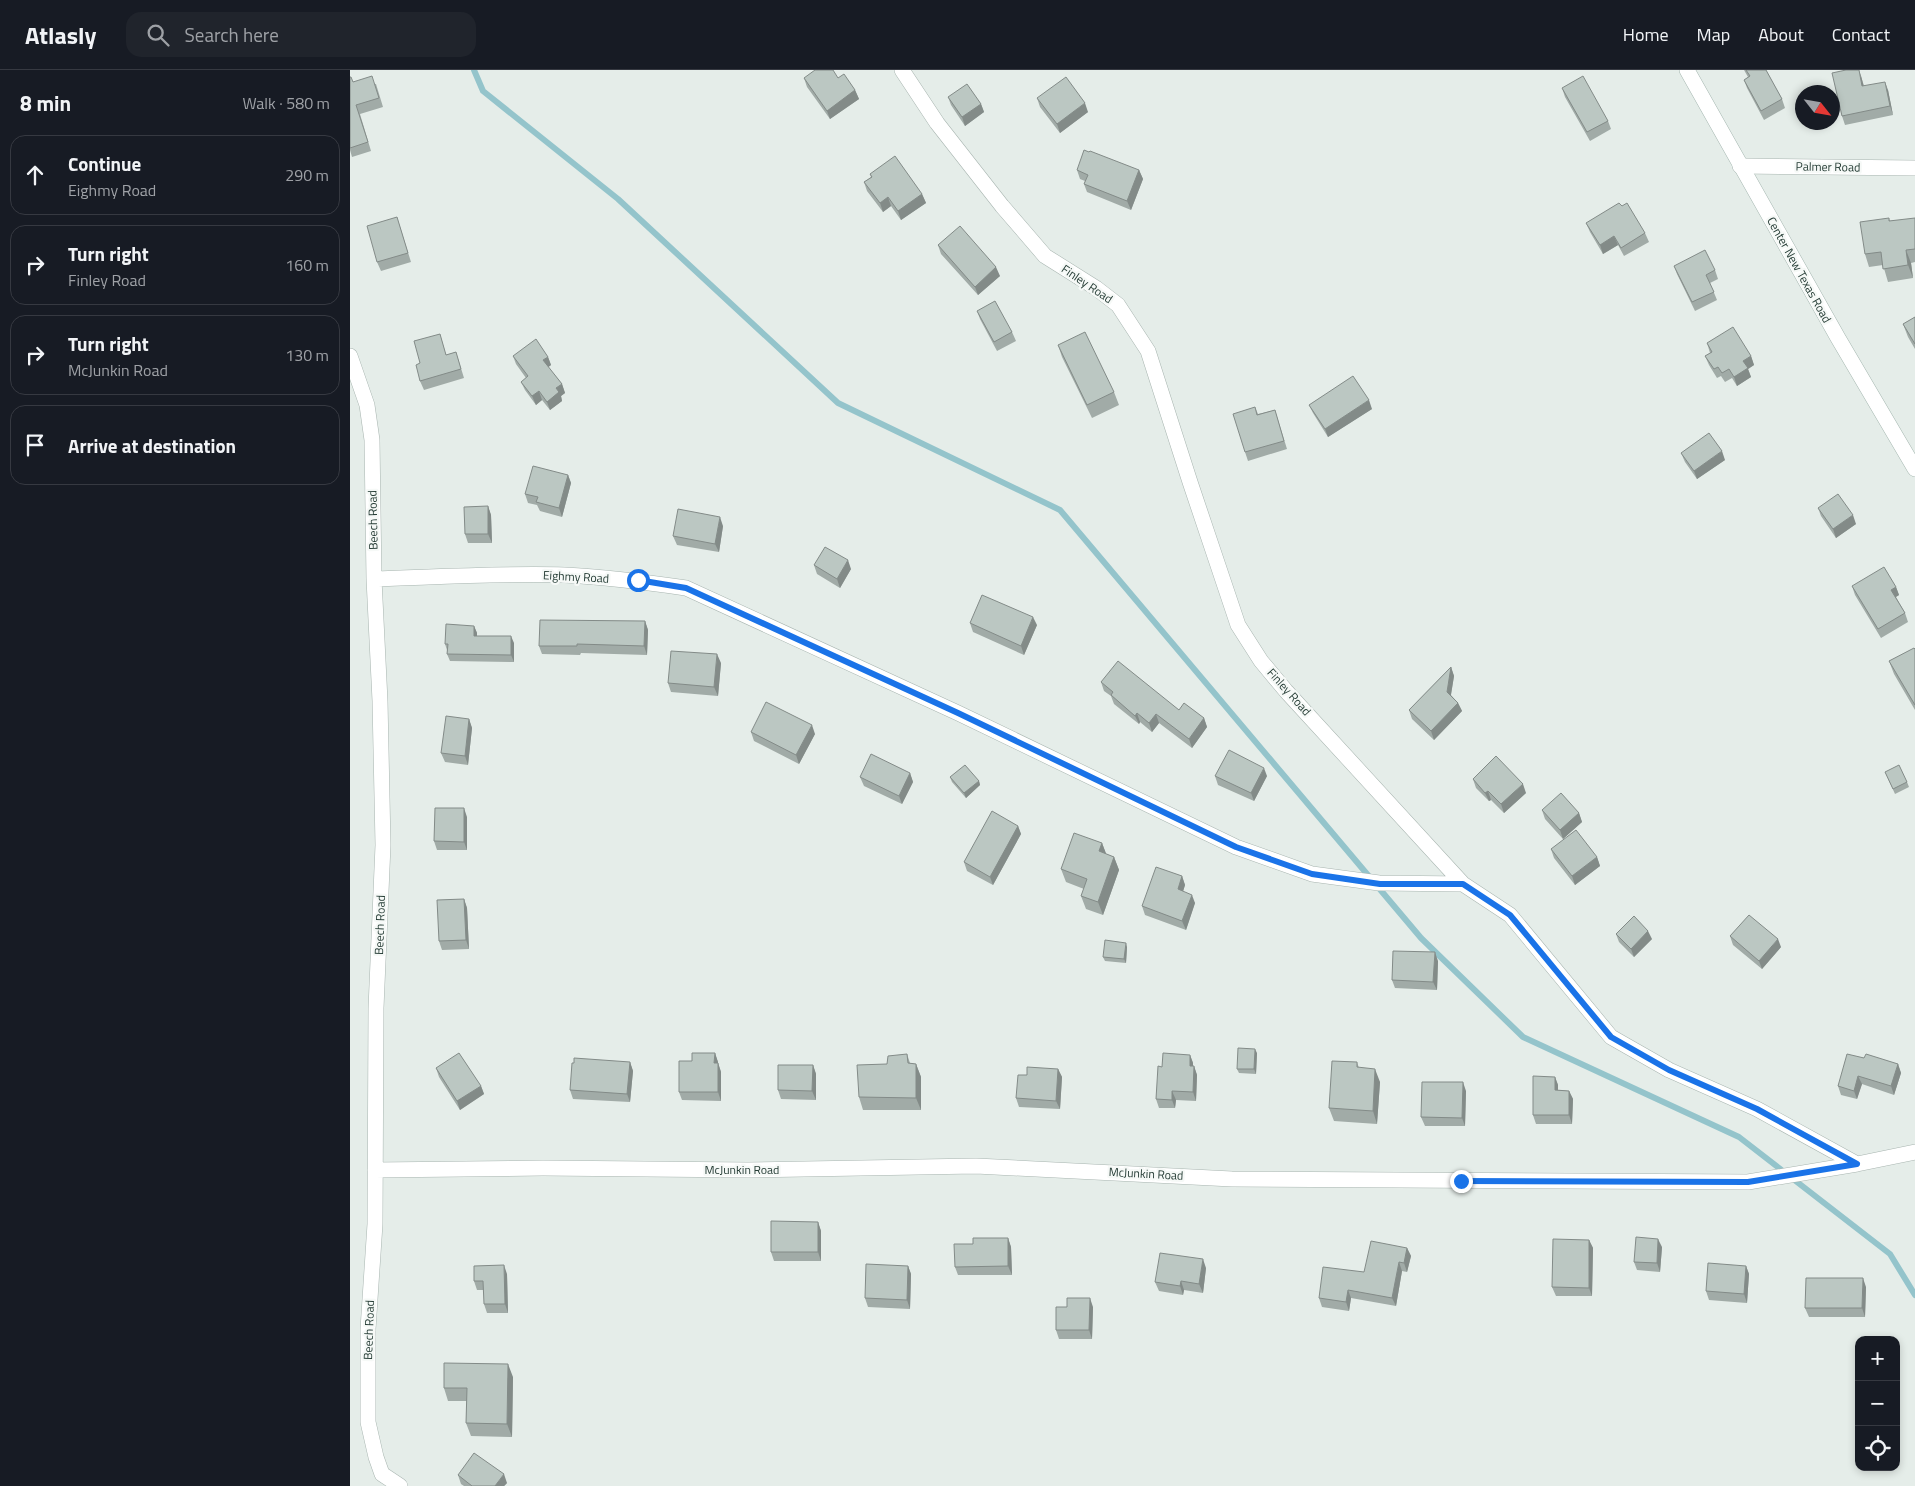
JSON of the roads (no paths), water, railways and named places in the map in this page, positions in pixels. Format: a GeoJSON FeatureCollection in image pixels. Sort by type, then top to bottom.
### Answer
{"type":"FeatureCollection","features":[{"type":"Feature","properties":{"kind":"street","name":"Finley Road"},"geometry":{"type":"LineString","coordinates":[[902,70],[937,123],[1002,206],[1045,256],[1096,288],[1118,305],[1148,352],[1238,625],[1261,661],[1286,691],[1463,884],[1510,915],[1611,1037],[1669,1070],[1757,1109],[1857,1164]]}},
{"type":"Feature","properties":{"kind":"street","name":"Center New Texas Road"},"geometry":{"type":"LineString","coordinates":[[1687,70],[1838,338],[1915,469]]}},
{"type":"Feature","properties":{"kind":"street","name":"Palmer Road"},"geometry":{"type":"LineString","coordinates":[[1740,166],[1915,168]]}},
{"type":"Feature","properties":{"kind":"street","name":"Beech Road"},"geometry":{"type":"LineString","coordinates":[[350,356],[368,405],[372,440],[374,579],[380,701],[383,845],[376,1008],[375,1224],[368,1329],[368,1422],[382,1474],[400,1486]]}},
{"type":"Feature","properties":{"kind":"street","name":"Eighmy Road"},"geometry":{"type":"LineString","coordinates":[[374,579],[490,575],[565,575],[638,580],[686,588],[958,713],[1236,847],[1312,874],[1380,884],[1463,884]]}},
{"type":"Feature","properties":{"kind":"street","name":"McJunkin Road"},"geometry":{"type":"LineString","coordinates":[[375,1170],[543,1168],[748,1170],[976,1166],[1232,1179],[1748,1182],[1857,1164],[1915,1152]]}},
{"type":"Feature","properties":{"kind":"waterway"},"geometry":{"type":"LineString","coordinates":[[474,70],[483,91],[618,199],[838,403],[1060,510],[1421,938],[1523,1037],[1739,1137],[1890,1254],[1915,1295]]}}]}
